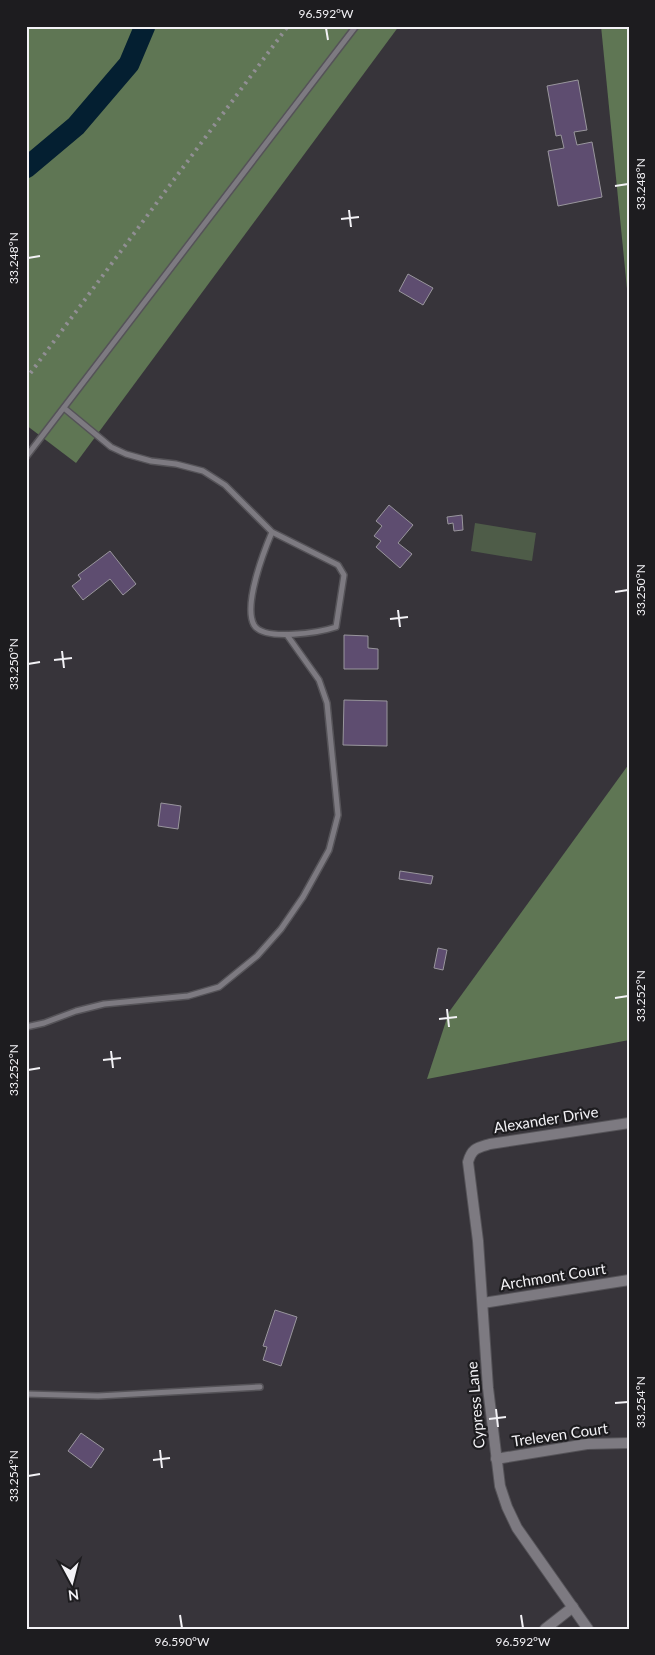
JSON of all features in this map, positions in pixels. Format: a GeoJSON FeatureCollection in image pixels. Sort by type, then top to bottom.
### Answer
{"type":"FeatureCollection","features":[{"type":"Feature","properties":{"kind":"street","name":"Alexander Drive"},"geometry":{"type":"LineString","coordinates":[[471,1153],[477,1148],[490,1144],[629,1123]]}},
{"type":"Feature","properties":{"kind":"street","name":"Cypress Lane"},"geometry":{"type":"LineString","coordinates":[[471,1153],[468,1170],[478,1241],[488,1388],[500,1486],[517,1528],[588,1629]]}},
{"type":"Feature","properties":{"kind":"street","name":"Archmont Court"},"geometry":{"type":"LineString","coordinates":[[483,1303],[629,1280]]}},
{"type":"Feature","properties":{"kind":"street","name":"Treleven Court"},"geometry":{"type":"LineString","coordinates":[[496,1459],[587,1444],[605,1442],[629,1443]]}},
{"type":"Feature","properties":{"kind":"street"},"geometry":{"type":"LineString","coordinates":[[544,1629],[573,1607]]}},
{"type":"Feature","properties":{"kind":"lane"},"geometry":{"type":"LineString","coordinates":[[26,457],[356,26]]}},
{"type":"Feature","properties":{"kind":"lane"},"geometry":{"type":"LineString","coordinates":[[64,408],[111,446],[126,454],[203,471],[225,485],[272,532],[338,565],[344,575],[336,626],[322,631],[287,635],[261,631],[254,625],[251,607],[258,566],[272,532]]}},
{"type":"Feature","properties":{"kind":"lane"},"geometry":{"type":"LineString","coordinates":[[26,1027],[44,1023],[76,1010],[104,1004],[188,996],[219,987],[257,956],[281,929],[303,897],[328,850],[338,815],[327,703],[319,680],[287,635]]}},
{"type":"Feature","properties":{"kind":"lane"},"geometry":{"type":"LineString","coordinates":[[26,1394],[98,1396],[260,1387]]}},
{"type":"Feature","properties":{"kind":"green space"},"geometry":{"type":"Polygon","coordinates":[[[26,26],[399,26],[76,463],[26,425],[26,26]]]}},
{"type":"Feature","properties":{"kind":"green space"},"geometry":{"type":"Polygon","coordinates":[[[601,26],[629,26],[629,309],[601,26]]]}},
{"type":"Feature","properties":{"kind":"green space"},"geometry":{"type":"Polygon","coordinates":[[[475,523],[536,533],[532,561],[471,551],[475,523]]]}},
{"type":"Feature","properties":{"kind":"green space"},"geometry":{"type":"Polygon","coordinates":[[[629,764],[629,1040],[427,1079],[449,1012],[629,764]]]}},
{"type":"Feature","properties":{"kind":"building"},"geometry":{"type":"Polygon","coordinates":[[[578,80],[587,130],[574,132],[577,145],[592,142],[602,197],[558,206],[548,151],[564,148],[561,135],[556,136],[547,86],[578,80]]]}},
{"type":"Feature","properties":{"kind":"building"},"geometry":{"type":"Polygon","coordinates":[[[408,274],[433,288],[423,305],[399,291],[408,274]]]}},
{"type":"Feature","properties":{"kind":"building"},"geometry":{"type":"Polygon","coordinates":[[[389,505],[413,525],[398,543],[412,554],[400,568],[376,547],[381,541],[374,536],[382,526],[376,521],[389,505]]]}},
{"type":"Feature","properties":{"kind":"building"},"geometry":{"type":"Polygon","coordinates":[[[462,515],[463,530],[454,531],[453,523],[448,524],[447,517],[462,515]]]}},
{"type":"Feature","properties":{"kind":"building"},"geometry":{"type":"Polygon","coordinates":[[[110,551],[136,584],[123,595],[110,579],[83,600],[72,586],[81,579],[78,575],[110,551]]]}},
{"type":"Feature","properties":{"kind":"building"},"geometry":{"type":"Polygon","coordinates":[[[344,635],[368,636],[368,648],[378,649],[378,669],[344,669],[344,635]]]}},
{"type":"Feature","properties":{"kind":"building"},"geometry":{"type":"Polygon","coordinates":[[[344,700],[387,701],[387,746],[343,745],[344,700]]]}},
{"type":"Feature","properties":{"kind":"building"},"geometry":{"type":"Polygon","coordinates":[[[161,803],[181,806],[178,829],[158,826],[161,803]]]}},
{"type":"Feature","properties":{"kind":"building"},"geometry":{"type":"Polygon","coordinates":[[[400,871],[433,876],[431,884],[399,879],[400,871]]]}},
{"type":"Feature","properties":{"kind":"building"},"geometry":{"type":"Polygon","coordinates":[[[438,948],[447,950],[443,970],[434,968],[438,948]]]}},
{"type":"Feature","properties":{"kind":"building"},"geometry":{"type":"Polygon","coordinates":[[[275,1310],[297,1317],[281,1366],[263,1360],[267,1347],[263,1346],[275,1310]]]}},
{"type":"Feature","properties":{"kind":"building"},"geometry":{"type":"Polygon","coordinates":[[[81,1433],[104,1449],[91,1468],[68,1451],[81,1433]]]}},
{"type":"Feature","properties":{"kind":"waterway"},"geometry":{"type":"LineString","coordinates":[[26,168],[76,126],[129,64],[145,26]]}},
{"type":"Feature","properties":{"kind":"railway"},"geometry":{"type":"LineString","coordinates":[[26,379],[288,26]]}}]}
